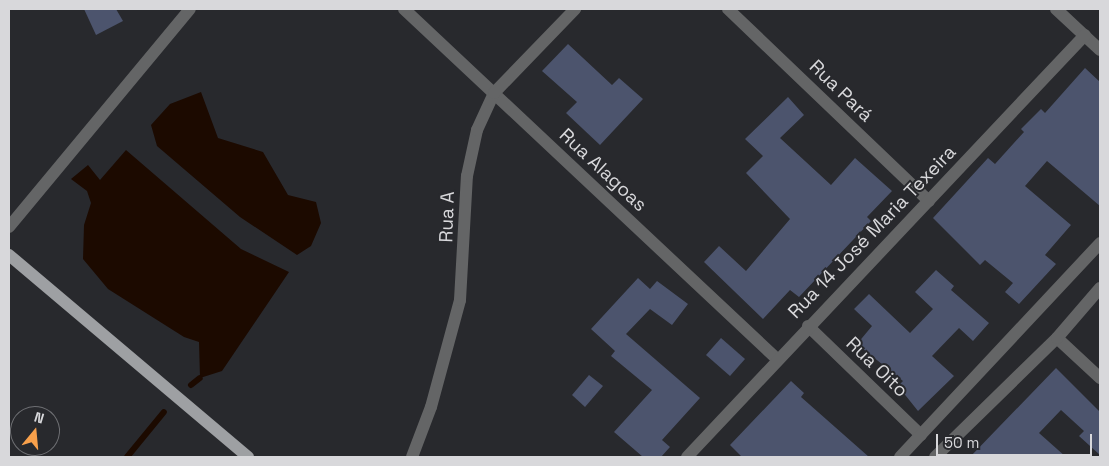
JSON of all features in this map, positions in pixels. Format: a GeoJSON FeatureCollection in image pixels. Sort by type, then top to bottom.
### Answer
{"type":"FeatureCollection","features":[{"type":"Feature","properties":{"kind":"main road"},"geometry":{"type":"LineString","coordinates":[[9,255],[248,457]]}},
{"type":"Feature","properties":{"kind":"street"},"geometry":{"type":"LineString","coordinates":[[9,227],[190,9]]}},
{"type":"Feature","properties":{"kind":"street","name":"Rua Alagoas"},"geometry":{"type":"LineString","coordinates":[[404,9],[777,359]]}},
{"type":"Feature","properties":{"kind":"street","name":"Rua A"},"geometry":{"type":"LineString","coordinates":[[412,457],[431,408],[460,300],[467,176],[477,130],[494,93],[574,9]]}},
{"type":"Feature","properties":{"kind":"street","name":"Rua Pará"},"geometry":{"type":"LineString","coordinates":[[728,9],[928,201]]}},
{"type":"Feature","properties":{"kind":"street"},"geometry":{"type":"LineString","coordinates":[[1056,9],[1100,50]]}},
{"type":"Feature","properties":{"kind":"street","name":"Rua 14 José Maria Texeira"},"geometry":{"type":"LineString","coordinates":[[687,457],[808,326],[1085,35]]}},
{"type":"Feature","properties":{"kind":"street"},"geometry":{"type":"LineString","coordinates":[[900,457],[1100,243]]}},
{"type":"Feature","properties":{"kind":"street"},"geometry":{"type":"LineString","coordinates":[[1091,254],[1100,263]]}},
{"type":"Feature","properties":{"kind":"street"},"geometry":{"type":"LineString","coordinates":[[941,455],[1057,338],[1100,288]]}},
{"type":"Feature","properties":{"kind":"street","name":"Rua Oito"},"geometry":{"type":"LineString","coordinates":[[808,326],[921,435]]}},
{"type":"Feature","properties":{"kind":"street"},"geometry":{"type":"LineString","coordinates":[[1057,338],[1100,378]]}},
{"type":"Feature","properties":{"kind":"shaded area"},"geometry":{"type":"Polygon","coordinates":[[[201,92],[218,138],[263,152],[288,195],[316,202],[321,223],[311,246],[297,255],[240,217],[157,146],[151,125],[170,104],[201,92]]]}},
{"type":"Feature","properties":{"kind":"shaded area"},"geometry":{"type":"Polygon","coordinates":[[[126,150],[241,249],[289,272],[222,371],[200,378],[199,342],[184,337],[108,289],[83,259],[84,225],[91,203],[87,191],[71,179],[88,165],[100,180],[126,150]]]}},
{"type":"Feature","properties":{"kind":"building"},"geometry":{"type":"Polygon","coordinates":[[[84,9],[116,9],[123,21],[96,35],[84,9]]]}},
{"type":"Feature","properties":{"kind":"building"},"geometry":{"type":"Polygon","coordinates":[[[568,44],[612,85],[619,78],[643,99],[600,145],[566,113],[577,102],[542,71],[568,44]]]}},
{"type":"Feature","properties":{"kind":"building"},"geometry":{"type":"Polygon","coordinates":[[[1085,68],[1100,82],[1100,206],[1047,161],[1025,186],[1071,225],[1045,255],[1056,264],[1019,304],[1005,292],[1013,283],[985,260],[980,265],[933,218],[988,158],[995,164],[1024,132],[1021,129],[1041,109],[1045,113],[1085,68]]]}},
{"type":"Feature","properties":{"kind":"building"},"geometry":{"type":"Polygon","coordinates":[[[788,97],[804,115],[780,138],[831,185],[855,158],[892,191],[867,217],[871,221],[799,297],[790,290],[763,319],[704,262],[719,246],[746,271],[790,219],[746,173],[763,156],[745,139],[788,97]]]}},
{"type":"Feature","properties":{"kind":"building"},"geometry":{"type":"Polygon","coordinates":[[[936,270],[954,286],[951,290],[989,323],[973,341],[959,328],[932,356],[954,376],[918,411],[898,386],[903,381],[857,344],[872,326],[854,309],[869,294],[910,333],[933,309],[915,292],[936,270]]]}},
{"type":"Feature","properties":{"kind":"building"},"geometry":{"type":"Polygon","coordinates":[[[638,278],[650,289],[657,281],[688,304],[672,325],[650,309],[626,334],[700,398],[662,440],[670,447],[661,457],[643,457],[614,432],[652,390],[611,356],[615,351],[591,329],[638,278]]]}},
{"type":"Feature","properties":{"kind":"building"},"geometry":{"type":"Polygon","coordinates":[[[721,338],[745,359],[730,376],[706,355],[721,338]]]}},
{"type":"Feature","properties":{"kind":"building"},"geometry":{"type":"Polygon","coordinates":[[[1056,368],[1100,412],[1100,455],[1079,436],[1084,431],[1061,410],[1039,433],[1066,457],[970,457],[1056,368]]]}},
{"type":"Feature","properties":{"kind":"building"},"geometry":{"type":"Polygon","coordinates":[[[589,375],[603,386],[585,407],[572,395],[589,375]]]}},
{"type":"Feature","properties":{"kind":"building"},"geometry":{"type":"Polygon","coordinates":[[[791,381],[804,393],[801,397],[869,457],[742,457],[730,445],[791,381]]]}},
{"type":"Feature","properties":{"kind":"waterway"},"geometry":{"type":"LineString","coordinates":[[191,385],[200,378]]}},
{"type":"Feature","properties":{"kind":"waterway"},"geometry":{"type":"LineString","coordinates":[[127,457],[164,412]]}}]}
